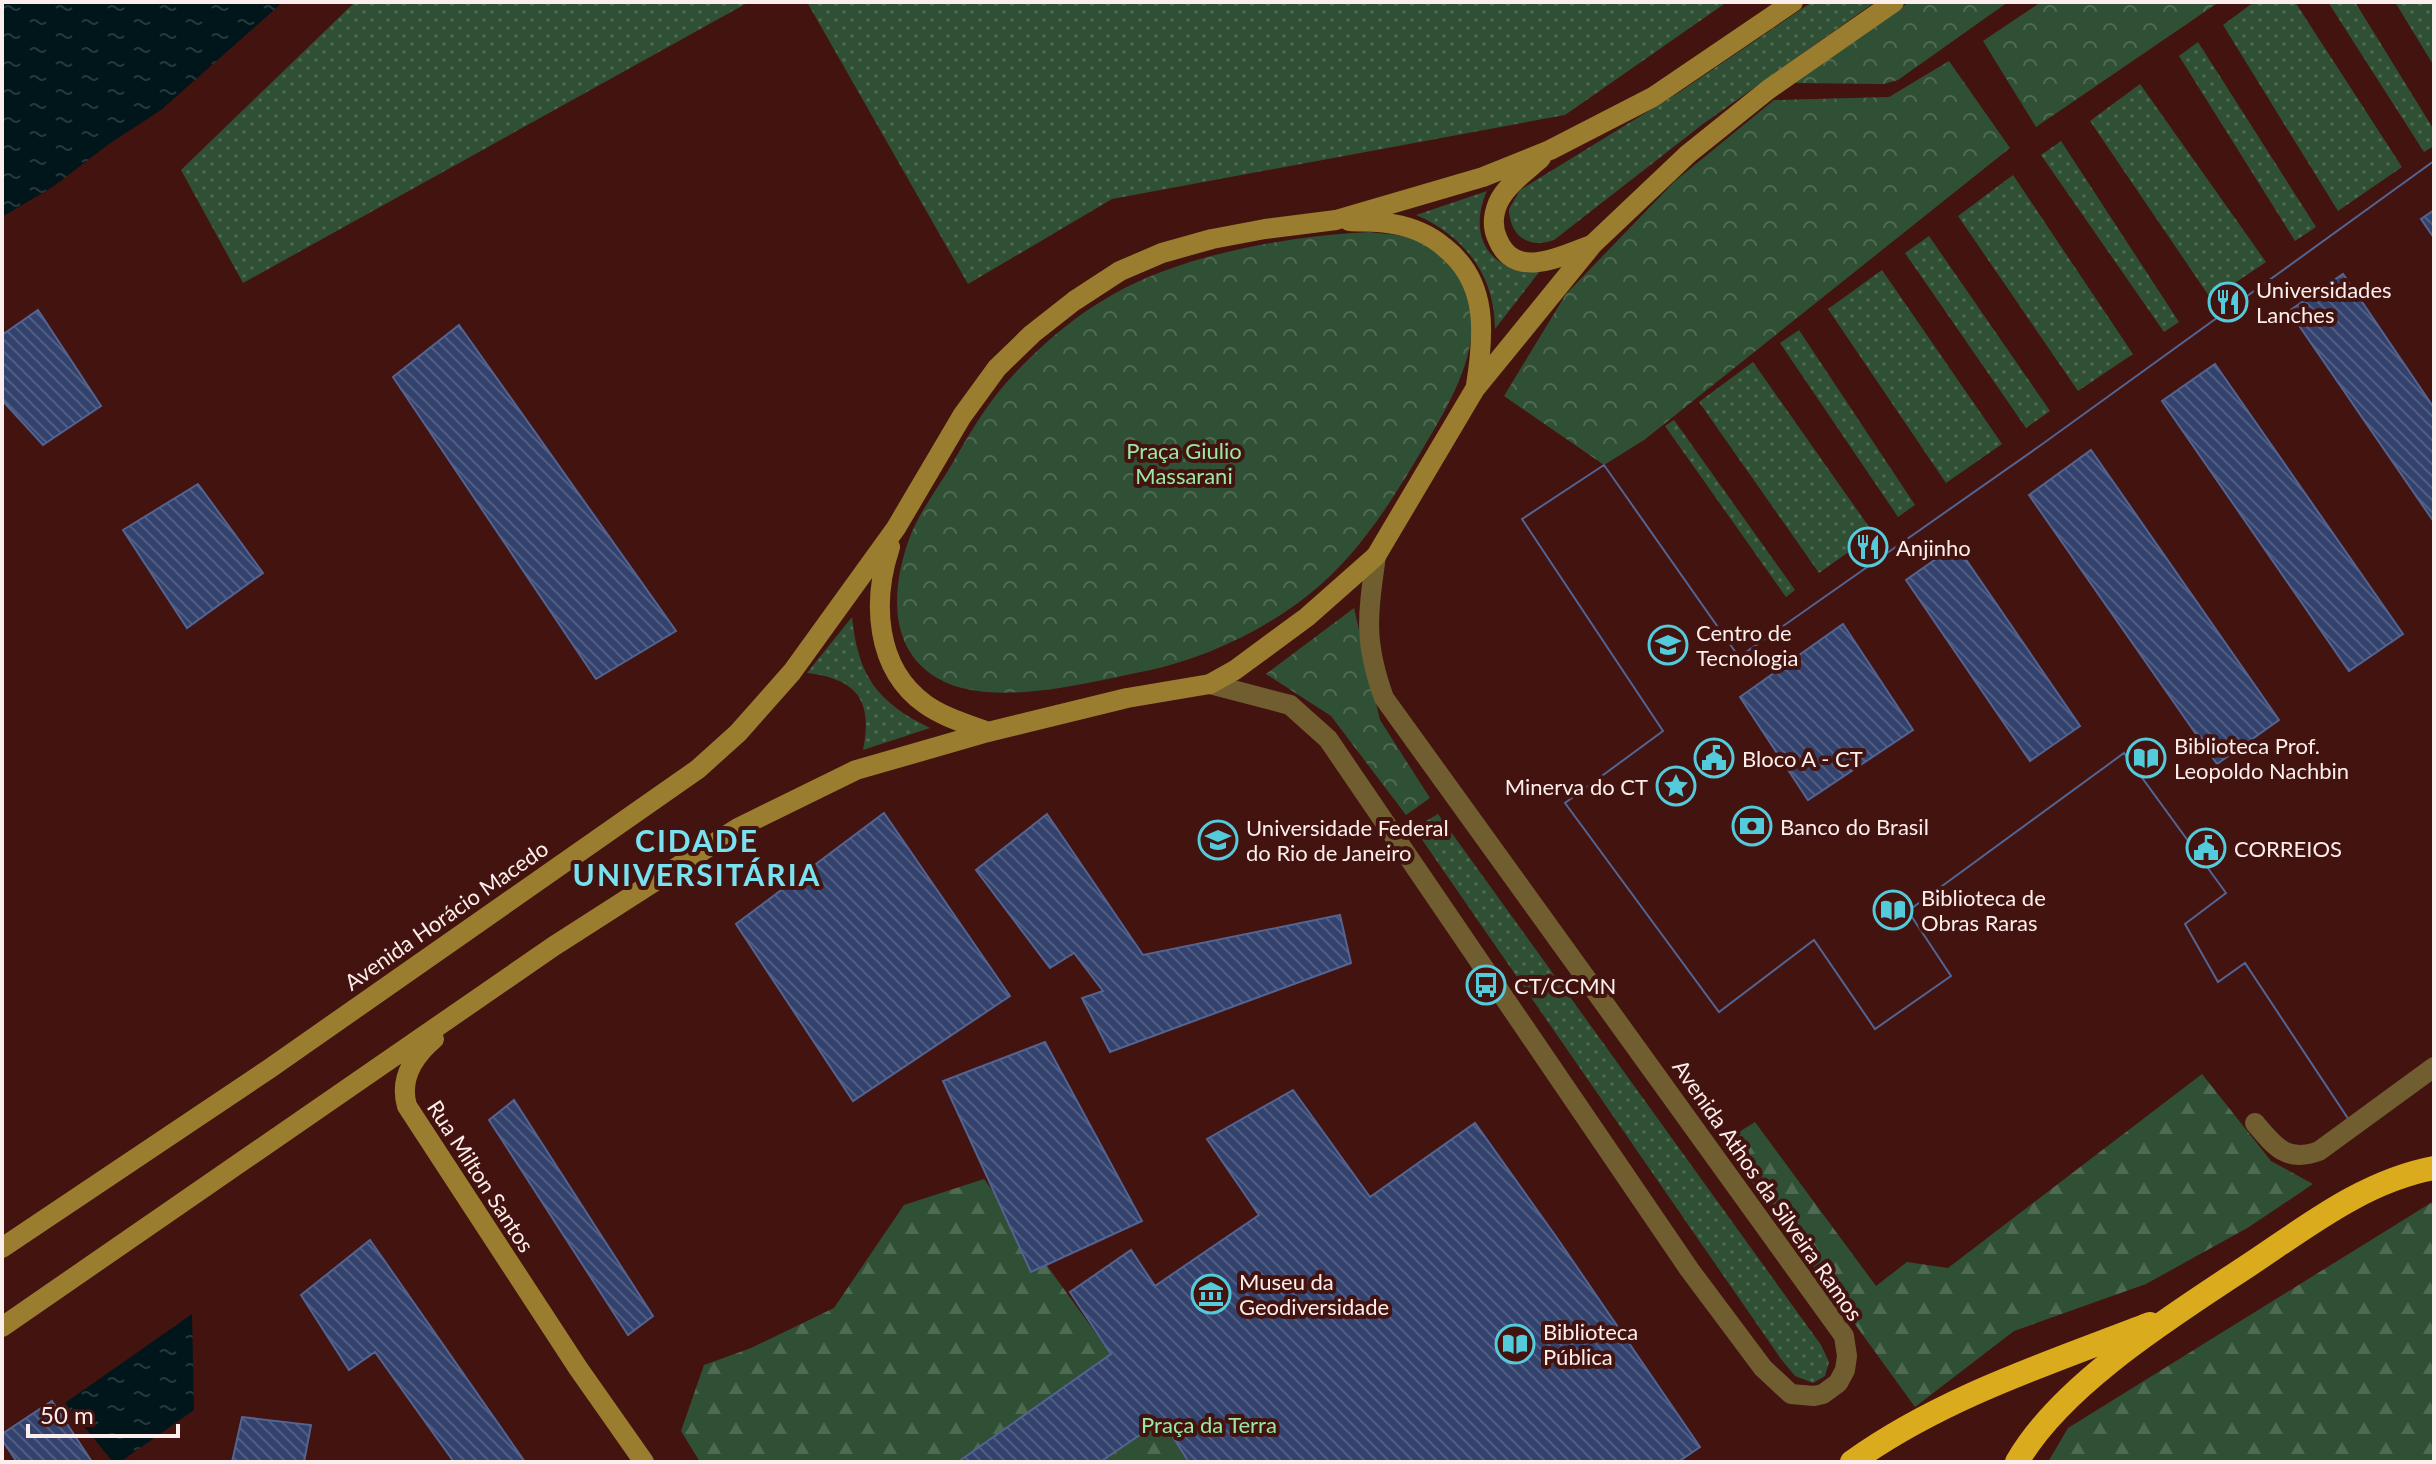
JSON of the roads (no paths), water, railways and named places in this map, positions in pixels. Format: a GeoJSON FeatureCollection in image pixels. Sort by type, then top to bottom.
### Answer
{"type":"FeatureCollection","features":[{"type":"Feature","properties":{"kind":"highway"},"geometry":{"type":"LineString","coordinates":[[2017,1462],[2050,1417],[2090,1380],[2175,1314],[2346,1201],[2393,1179],[2434,1168]]}},
{"type":"Feature","properties":{"kind":"highway"},"geometry":{"type":"LineString","coordinates":[[1852,1462],[1880,1442],[1970,1396],[2175,1314]]}},
{"type":"Feature","properties":{"kind":"street"},"geometry":{"type":"LineString","coordinates":[[988,732],[926,705],[907,689],[889,659],[880,629],[879,593],[882,569],[896,528],[962,416],[997,368],[1032,334],[1120,271],[1162,253],[1252,231],[1336,220],[1483,177],[1550,150],[1653,97],[1793,2]]}},
{"type":"Feature","properties":{"kind":"street"},"geometry":{"type":"LineString","coordinates":[[2,1327],[554,946],[738,828],[856,770],[988,732],[1127,698],[1210,684],[1235,670],[1307,617],[1376,556],[1475,389],[1593,244],[1700,145],[1769,89],[1894,2]]}},
{"type":"Feature","properties":{"kind":"street"},"geometry":{"type":"LineString","coordinates":[[1550,150],[1499,200],[1494,215],[1494,232],[1512,259],[1526,264],[1559,257],[1593,244]]}},
{"type":"Feature","properties":{"kind":"street"},"geometry":{"type":"LineString","coordinates":[[1336,220],[1395,224],[1432,237],[1457,256],[1474,281],[1482,315],[1482,346],[1475,389]]}},
{"type":"Feature","properties":{"kind":"street","name":"Avenida Horácio Macedo"},"geometry":{"type":"LineString","coordinates":[[2,1248],[269,1069],[698,769],[738,733],[792,672],[896,528]]}},
{"type":"Feature","properties":{"kind":"street","name":"Avenida Athos da Silveira Ramos"},"geometry":{"type":"LineString","coordinates":[[1210,684],[1290,705],[1328,739],[1689,1269],[1763,1368],[1791,1394],[1814,1396],[1831,1390],[1845,1370],[1847,1356],[1844,1336],[1384,698],[1373,666],[1367,622],[1376,556]]}},
{"type":"Feature","properties":{"kind":"street","name":"Rua Milton Santos"},"geometry":{"type":"LineString","coordinates":[[554,946],[510,988],[433,1040],[416,1056],[410,1065],[404,1097],[578,1368],[644,1462]]}},
{"type":"Feature","properties":{"kind":"street"},"geometry":{"type":"LineString","coordinates":[[2255,1123],[2279,1149],[2290,1156],[2304,1157],[2319,1151],[2434,1067]]}},
{"type":"Feature","properties":{"kind":"water"},"geometry":{"type":"Polygon","coordinates":[[[2,2],[283,2],[161,110],[54,186],[2,217],[2,2]]]}},
{"type":"Feature","properties":{"kind":"water"},"geometry":{"type":"Polygon","coordinates":[[[192,1314],[194,1410],[120,1462],[113,1462],[65,1403],[192,1314]]]}},
{"type":"Feature","properties":{"kind":"place","name":"Universidades Lanches"},"geometry":{"type":"Point","coordinates":[2228,302]}},
{"type":"Feature","properties":{"kind":"place","name":"Anjinho"},"geometry":{"type":"Point","coordinates":[1868,547]}},
{"type":"Feature","properties":{"kind":"place","name":"Centro de Tecnologia"},"geometry":{"type":"Point","coordinates":[1668,645]}},
{"type":"Feature","properties":{"kind":"place","name":"Bloco A - CT"},"geometry":{"type":"Point","coordinates":[1714,758]}},
{"type":"Feature","properties":{"kind":"place","name":"Biblioteca Prof. Leopoldo Nachbin"},"geometry":{"type":"Point","coordinates":[2146,758]}},
{"type":"Feature","properties":{"kind":"place","name":"Minerva do CT"},"geometry":{"type":"Point","coordinates":[1676,786]}},
{"type":"Feature","properties":{"kind":"place","name":"Banco do Brasil"},"geometry":{"type":"Point","coordinates":[1752,826]}},
{"type":"Feature","properties":{"kind":"place","name":"Universidade Federal do Rio de Janeiro"},"geometry":{"type":"Point","coordinates":[1218,840]}},
{"type":"Feature","properties":{"kind":"place","name":"CORREIOS"},"geometry":{"type":"Point","coordinates":[2206,848]}},
{"type":"Feature","properties":{"kind":"place","name":"Biblioteca de Obras Raras"},"geometry":{"type":"Point","coordinates":[1893,910]}},
{"type":"Feature","properties":{"kind":"place","name":"CT/CCMN"},"geometry":{"type":"Point","coordinates":[1486,985]}},
{"type":"Feature","properties":{"kind":"place","name":"Museu da Geodiversidade"},"geometry":{"type":"Point","coordinates":[1211,1294]}},
{"type":"Feature","properties":{"kind":"place","name":"Biblioteca Pública"},"geometry":{"type":"Point","coordinates":[1515,1344]}},
{"type":"Feature","properties":{"kind":"district","name":"CIDADE UNIVERSITÁRIA"},"geometry":{"type":"Point","coordinates":[697,857]}},
{"type":"Feature","properties":{"kind":"park label","name":"Praça Giulio Massarani"},"geometry":{"type":"Point","coordinates":[1184,462]}},
{"type":"Feature","properties":{"kind":"park label","name":"Praça da Terra"},"geometry":{"type":"Point","coordinates":[1209,1424]}}]}
